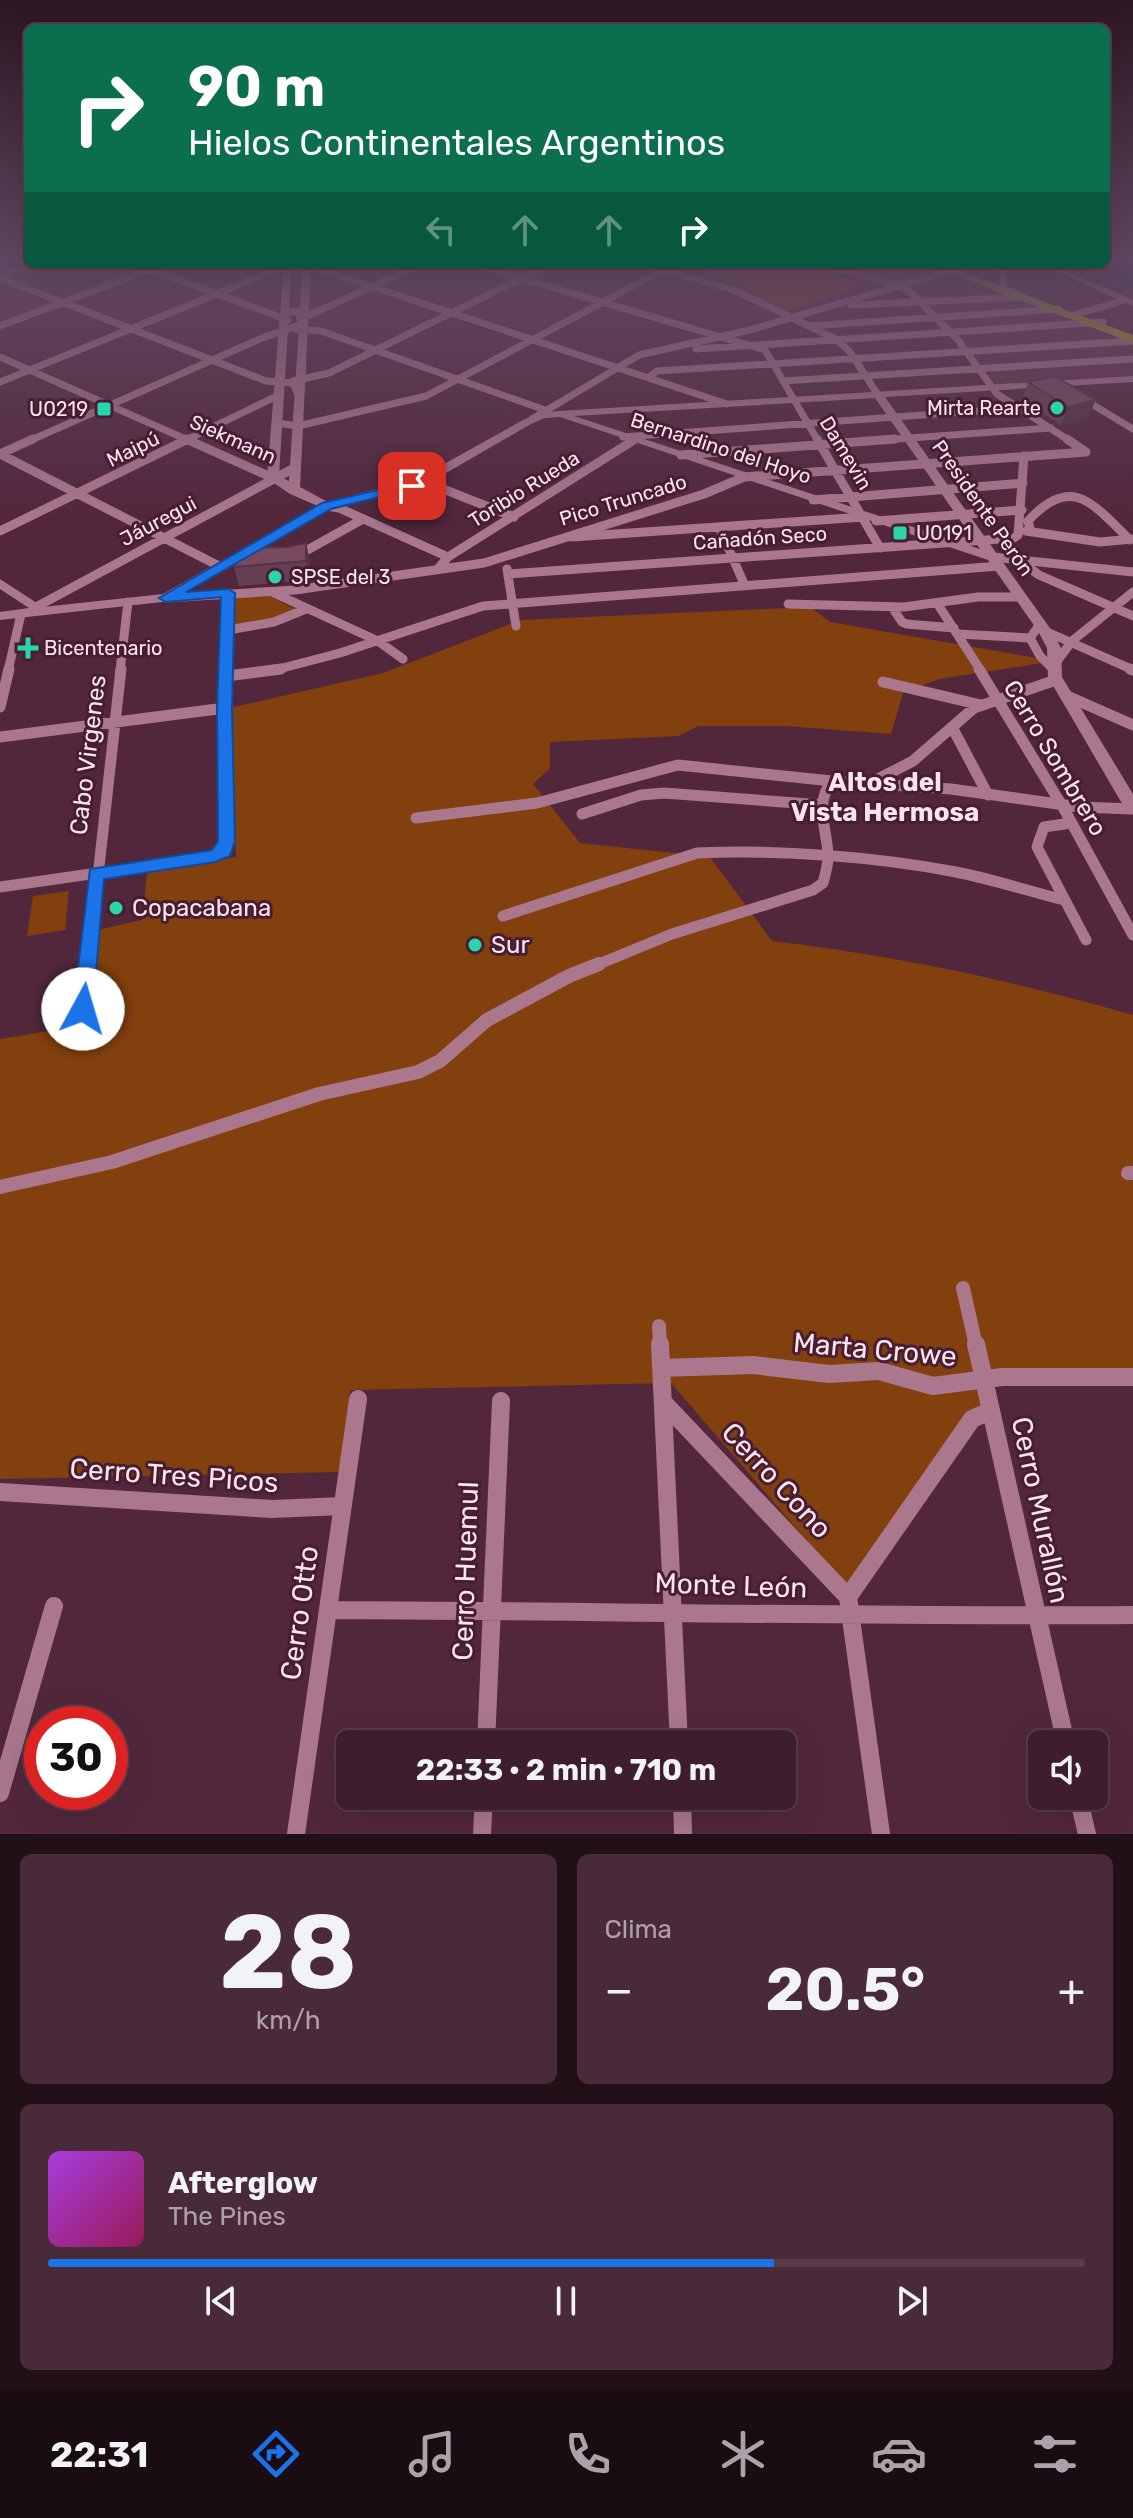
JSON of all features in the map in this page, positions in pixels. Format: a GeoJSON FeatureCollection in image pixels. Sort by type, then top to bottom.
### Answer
{"type":"FeatureCollection","features":[{"type":"Feature","properties":{"kind":"street"},"geometry":{"type":"LineString","coordinates":[[0,382],[87,348]]}},
{"type":"Feature","properties":{"kind":"street"},"geometry":{"type":"LineString","coordinates":[[179,348],[279,389],[295,384],[295,394],[299,398]]}},
{"type":"Feature","properties":{"kind":"street"},"geometry":{"type":"LineString","coordinates":[[0,453],[233,348]]}},
{"type":"Feature","properties":{"kind":"street"},"geometry":{"type":"LineString","coordinates":[[273,478],[279,389],[288,348]]}},
{"type":"Feature","properties":{"kind":"street"},"geometry":{"type":"LineString","coordinates":[[294,491],[301,379],[297,348]]}},
{"type":"Feature","properties":{"kind":"street","name":"Bernardino del Hoyo"},"geometry":{"type":"LineString","coordinates":[[372,348],[550,412],[997,562],[1017,559],[1133,572]]}},
{"type":"Feature","properties":{"kind":"street","name":"Maipú"},"geometry":{"type":"LineString","coordinates":[[0,531],[187,440],[279,389],[301,379],[325,374],[379,348]]}},
{"type":"Feature","properties":{"kind":"street"},"geometry":{"type":"LineString","coordinates":[[277,423],[298,426],[414,401],[519,348]]}},
{"type":"Feature","properties":{"kind":"street"},"geometry":{"type":"LineString","coordinates":[[561,348],[727,404]]}},
{"type":"Feature","properties":{"kind":"street"},"geometry":{"type":"LineString","coordinates":[[0,616],[166,598],[327,506],[423,481],[445,471],[532,419],[550,412],[617,366],[639,355],[672,348]]}},
{"type":"Feature","properties":{"kind":"street"},"geometry":{"type":"LineString","coordinates":[[661,350],[704,348]]}},
{"type":"Feature","properties":{"kind":"street","name":"Damevin"},"geometry":{"type":"LineString","coordinates":[[758,348],[765,350],[834,469],[870,519],[880,548]]}},
{"type":"Feature","properties":{"kind":"street","name":"Presidente Perón"},"geometry":{"type":"LineString","coordinates":[[844,348],[963,513],[1021,597],[1039,631],[1054,648],[1054,674],[1133,808]]}},
{"type":"Feature","properties":{"kind":"street"},"geometry":{"type":"LineString","coordinates":[[964,348],[996,387],[997,394],[1051,428]]}},
{"type":"Feature","properties":{"kind":"street"},"geometry":{"type":"LineString","coordinates":[[649,377],[657,371],[1011,348]]}},
{"type":"Feature","properties":{"kind":"street","name":"Siekmann"},"geometry":{"type":"LineString","coordinates":[[0,357],[273,478],[327,506],[339,508],[448,557]]}},
{"type":"Feature","properties":{"kind":"street"},"geometry":{"type":"LineString","coordinates":[[783,381],[1133,359]]}},
{"type":"Feature","properties":{"kind":"street"},"geometry":{"type":"LineString","coordinates":[[550,412],[1133,379]]}},
{"type":"Feature","properties":{"kind":"street"},"geometry":{"type":"LineString","coordinates":[[1056,383],[1133,429]]}},
{"type":"Feature","properties":{"kind":"street","name":"Toribio Rueda"},"geometry":{"type":"LineString","coordinates":[[437,570],[448,557],[514,517],[629,438],[1019,408]]}},
{"type":"Feature","properties":{"kind":"street"},"geometry":{"type":"LineString","coordinates":[[681,455],[1051,428]]}},
{"type":"Feature","properties":{"kind":"street","name":"Pico Truncado"},"geometry":{"type":"LineString","coordinates":[[166,598],[271,591],[505,558],[704,494],[744,477],[1086,452],[1051,428]]}},
{"type":"Feature","properties":{"kind":"street"},"geometry":{"type":"LineString","coordinates":[[275,445],[280,453],[280,466],[296,467]]}},
{"type":"Feature","properties":{"kind":"street"},"geometry":{"type":"LineString","coordinates":[[0,453],[219,566]]}},
{"type":"Feature","properties":{"kind":"street"},"geometry":{"type":"LineString","coordinates":[[1016,534],[1022,510],[1024,456]]}},
{"type":"Feature","properties":{"kind":"street","name":"Jáuregui"},"geometry":{"type":"LineString","coordinates":[[31,611],[296,467]]}},
{"type":"Feature","properties":{"kind":"street"},"geometry":{"type":"LineString","coordinates":[[423,481],[514,517]]}},
{"type":"Feature","properties":{"kind":"street"},"geometry":{"type":"LineString","coordinates":[[813,500],[850,494],[1023,483]]}},
{"type":"Feature","properties":{"kind":"street"},"geometry":{"type":"LineString","coordinates":[[1031,532],[1028,521],[1042,506],[1075,495],[1088,500],[1132,539]]}},
{"type":"Feature","properties":{"kind":"street"},"geometry":{"type":"LineString","coordinates":[[565,537],[1022,510]]}},
{"type":"Feature","properties":{"kind":"street"},"geometry":{"type":"LineString","coordinates":[[291,559],[363,519]]}},
{"type":"Feature","properties":{"kind":"street"},"geometry":{"type":"LineString","coordinates":[[720,529],[745,586]]}},
{"type":"Feature","properties":{"kind":"street","name":"Cañadón Seco"},"geometry":{"type":"LineString","coordinates":[[508,574],[946,543],[1031,532],[1100,542],[1132,539]]}},
{"type":"Feature","properties":{"kind":"street"},"geometry":{"type":"LineString","coordinates":[[505,558],[516,626]]}},
{"type":"Feature","properties":{"kind":"street"},"geometry":{"type":"LineString","coordinates":[[1017,559],[1039,575],[1133,616]]}},
{"type":"Feature","properties":{"kind":"street"},"geometry":{"type":"LineString","coordinates":[[227,676],[295,665],[378,641],[456,612],[511,603],[745,586],[997,562]]}},
{"type":"Feature","properties":{"kind":"street"},"geometry":{"type":"LineString","coordinates":[[0,583],[31,611]]}},
{"type":"Feature","properties":{"kind":"street"},"geometry":{"type":"LineString","coordinates":[[271,591],[378,641],[403,659]]}},
{"type":"Feature","properties":{"kind":"street"},"geometry":{"type":"LineString","coordinates":[[869,782],[909,766],[981,705],[1054,674],[1072,641],[1133,592]]}},
{"type":"Feature","properties":{"kind":"street"},"geometry":{"type":"LineString","coordinates":[[0,887],[215,856],[224,851],[227,841],[225,708],[228,593]]}},
{"type":"Feature","properties":{"kind":"street"},"geometry":{"type":"LineString","coordinates":[[788,604],[892,607],[978,597],[1021,597]]}},
{"type":"Feature","properties":{"kind":"street","name":"Cabo Virgenes"},"geometry":{"type":"LineString","coordinates":[[83,1009],[128,602]]}},
{"type":"Feature","properties":{"kind":"street","name":"Cerro Sombrero"},"geometry":{"type":"LineString","coordinates":[[937,603],[1063,806],[1132,933]]}},
{"type":"Feature","properties":{"kind":"street"},"geometry":{"type":"LineString","coordinates":[[892,607],[907,624],[956,631],[1039,631],[1072,641],[1133,670]]}},
{"type":"Feature","properties":{"kind":"street"},"geometry":{"type":"LineString","coordinates":[[228,630],[274,622],[306,609]]}},
{"type":"Feature","properties":{"kind":"street"},"geometry":{"type":"LineString","coordinates":[[0,707],[31,611]]}},
{"type":"Feature","properties":{"kind":"street"},"geometry":{"type":"LineString","coordinates":[[883,682],[981,705]]}},
{"type":"Feature","properties":{"kind":"street"},"geometry":{"type":"LineString","coordinates":[[1065,695],[1133,725]]}},
{"type":"Feature","properties":{"kind":"street"},"geometry":{"type":"LineString","coordinates":[[0,737],[225,708]]}},
{"type":"Feature","properties":{"kind":"street"},"geometry":{"type":"LineString","coordinates":[[952,727],[988,795]]}},
{"type":"Feature","properties":{"kind":"street"},"geometry":{"type":"LineString","coordinates":[[416,818],[537,803],[678,765],[869,782],[1063,806],[1133,808]]}},
{"type":"Feature","properties":{"kind":"street"},"geometry":{"type":"LineString","coordinates":[[0,1187],[112,1162],[319,1094],[418,1072],[440,1061],[487,1020],[569,976],[672,934],[813,890],[823,883],[828,857],[823,805],[826,787],[832,781]]}},
{"type":"Feature","properties":{"kind":"street"},"geometry":{"type":"LineString","coordinates":[[582,814],[641,795],[664,793],[823,805]]}},
{"type":"Feature","properties":{"kind":"street"},"geometry":{"type":"LineString","coordinates":[[1071,823],[1044,827],[1037,847],[1086,940]]}},
{"type":"Feature","properties":{"kind":"street"},"geometry":{"type":"LineString","coordinates":[[503,916],[697,853],[828,857],[957,872],[1064,900]]}},
{"type":"Feature","properties":{"kind":"street","name":"Cerro Murallón"},"geometry":{"type":"LineString","coordinates":[[963,1288],[1063,1730]]}},
{"type":"Feature","properties":{"kind":"street"},"geometry":{"type":"LineString","coordinates":[[659,1326],[678,1730]]}},
{"type":"Feature","properties":{"kind":"street","name":"Marta Crowe"},"geometry":{"type":"LineString","coordinates":[[661,1368],[753,1365],[829,1374],[879,1371],[933,1386],[1002,1377],[1133,1377]]}},
{"type":"Feature","properties":{"kind":"street","name":"Cerro Otto"},"geometry":{"type":"LineString","coordinates":[[296,1834],[358,1399]]}},
{"type":"Feature","properties":{"kind":"street","name":"Cerro Huemul"},"geometry":{"type":"LineString","coordinates":[[487,1730],[501,1401]]}},
{"type":"Feature","properties":{"kind":"street","name":"Cerro Cono"},"geometry":{"type":"LineString","coordinates":[[663,1402],[849,1607]]}},
{"type":"Feature","properties":{"kind":"street"},"geometry":{"type":"LineString","coordinates":[[881,1834],[849,1607],[972,1419],[990,1411]]}},
{"type":"Feature","properties":{"kind":"street","name":"Cerro Tres Picos"},"geometry":{"type":"LineString","coordinates":[[0,1492],[272,1509],[343,1506]]}},
{"type":"Feature","properties":{"kind":"street"},"geometry":{"type":"LineString","coordinates":[[0,1793],[4,1762],[54,1606]]}},
{"type":"Feature","properties":{"kind":"street","name":"Monte León"},"geometry":{"type":"LineString","coordinates":[[328,1610],[673,1611],[849,1607],[1036,1617],[1133,1615]]}},
{"type":"Feature","properties":{"kind":"street"},"geometry":{"type":"LineString","coordinates":[[482,1834],[483,1810]]}},
{"type":"Feature","properties":{"kind":"street"},"geometry":{"type":"LineString","coordinates":[[682,1810],[683,1834]]}},
{"type":"Feature","properties":{"kind":"street"},"geometry":{"type":"LineString","coordinates":[[1081,1810],[1087,1834]]}},
{"type":"Feature","properties":{"kind":"shaded area"},"geometry":{"type":"Polygon","coordinates":[[[960,348],[1133,348],[1133,379],[996,387],[960,348]]]}},
{"type":"Feature","properties":{"kind":"shaded area"},"geometry":{"type":"Polygon","coordinates":[[[268,595],[297,610],[286,616],[234,626],[234,597],[268,595]]]}},
{"type":"Feature","properties":{"kind":"shaded area"},"geometry":{"type":"Polygon","coordinates":[[[810,607],[830,622],[1054,661],[939,679],[903,693],[891,734],[786,726],[698,726],[679,736],[550,742],[550,768],[533,784],[580,843],[710,857],[772,941],[954,970],[1133,1015],[1133,1377],[1002,1378],[847,1587],[671,1383],[350,1390],[340,1472],[0,1479],[0,1039],[84,1025],[97,930],[142,920],[147,873],[236,857],[230,708],[383,673],[521,620],[810,607]]]}},
{"type":"Feature","properties":{"kind":"shaded area"},"geometry":{"type":"Polygon","coordinates":[[[69,891],[65,930],[27,936],[33,896],[69,891]]]}},
{"type":"Feature","properties":{"kind":"building"},"geometry":{"type":"Polygon","coordinates":[[[1055,376],[1095,400],[1068,407],[1028,382],[1055,376]]]}},
{"type":"Feature","properties":{"kind":"building"},"geometry":{"type":"Polygon","coordinates":[[[306,543],[306,561],[234,567],[236,552],[244,548],[287,547],[306,543]]]}},
{"type":"Feature","properties":{"kind":"place","name":"Mirta Rearte"},"geometry":{"type":"Point","coordinates":[1057,408]}},
{"type":"Feature","properties":{"kind":"place","name":"U0219"},"geometry":{"type":"Point","coordinates":[104,409]}},
{"type":"Feature","properties":{"kind":"place","name":"U0191"},"geometry":{"type":"Point","coordinates":[900,533]}},
{"type":"Feature","properties":{"kind":"place","name":"SPSE del 3"},"geometry":{"type":"Point","coordinates":[275,577]}},
{"type":"Feature","properties":{"kind":"place","name":"Bicentenario"},"geometry":{"type":"Point","coordinates":[28,648]}},
{"type":"Feature","properties":{"kind":"place","name":"Copacabana"},"geometry":{"type":"Point","coordinates":[116,908]}},
{"type":"Feature","properties":{"kind":"place","name":"Sur"},"geometry":{"type":"Point","coordinates":[475,945]}},
{"type":"Feature","properties":{"kind":"district","name":"Altos del Vista Hermosa"},"geometry":{"type":"Point","coordinates":[885,797]}},
{"type":"Feature","properties":{"kind":"route"},"geometry":{"type":"LineString","coordinates":[[83,1009],[96,874],[215,856],[224,851],[227,841],[225,708],[228,593],[166,598],[327,506],[412,486]]}}]}
